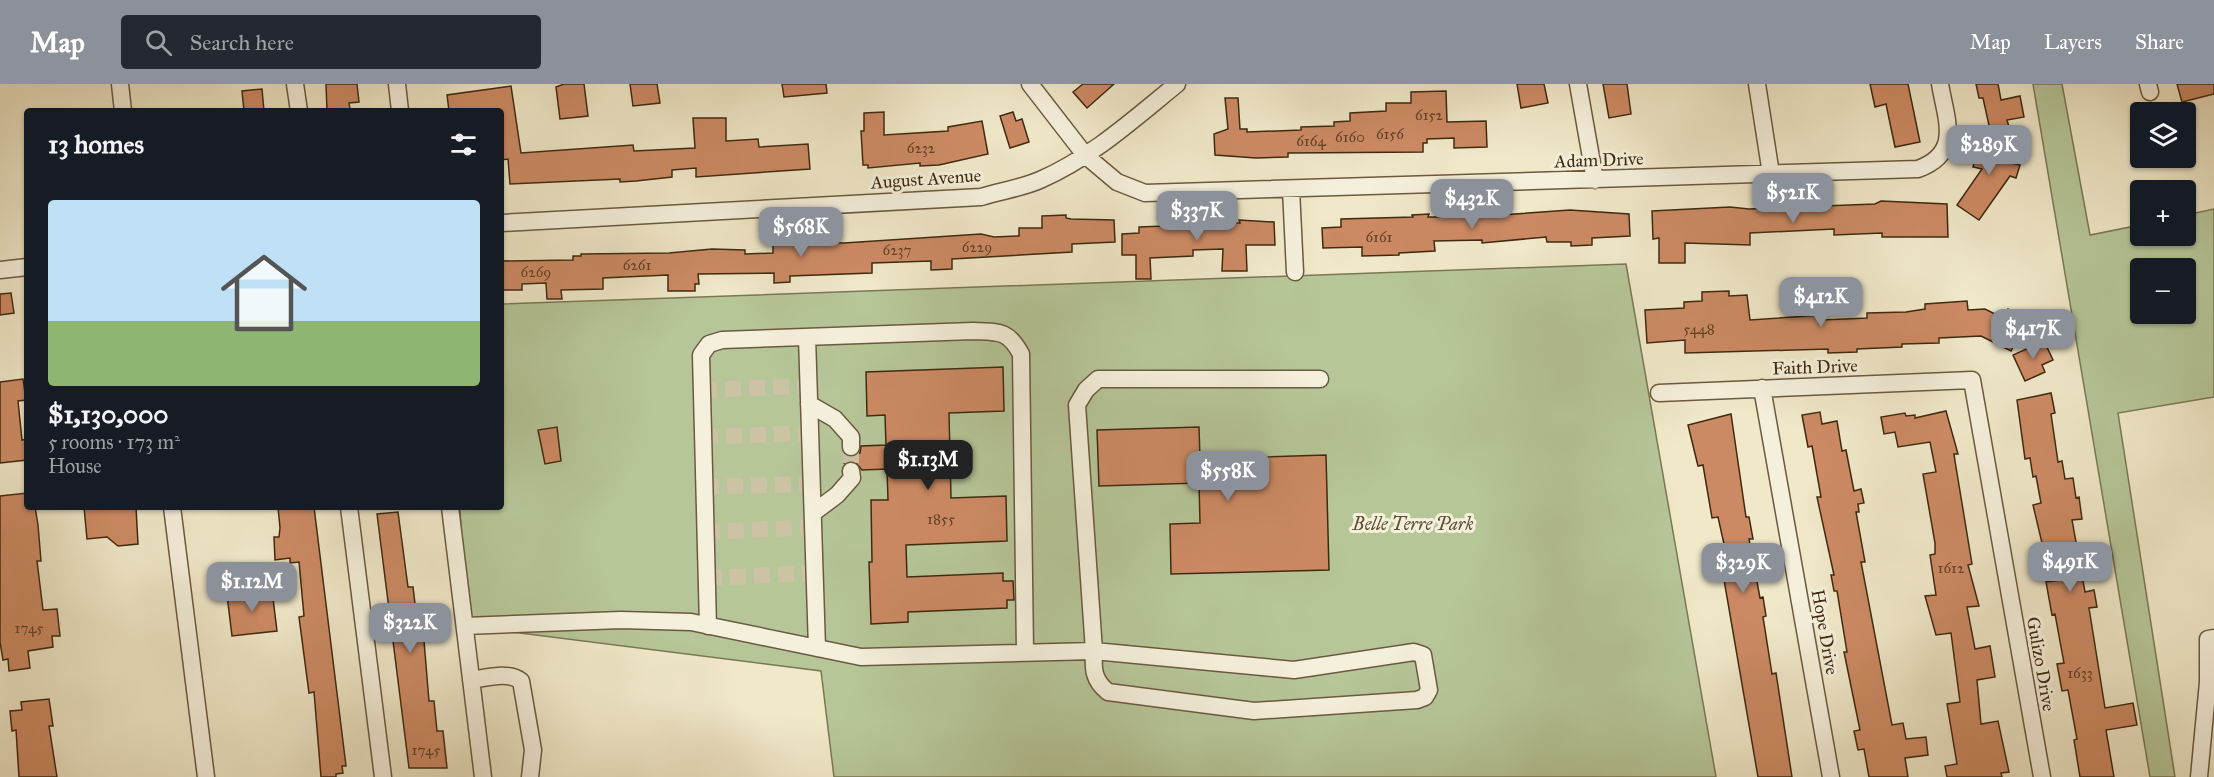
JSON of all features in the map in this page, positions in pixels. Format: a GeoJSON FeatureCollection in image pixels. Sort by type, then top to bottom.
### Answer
{"type":"FeatureCollection","features":[{"type":"Feature","properties":{"kind":"street"},"geometry":{"type":"LineString","coordinates":[[120,84],[123,108]]}},
{"type":"Feature","properties":{"kind":"street"},"geometry":{"type":"LineString","coordinates":[[296,84],[299,108]]}},
{"type":"Feature","properties":{"kind":"street"},"geometry":{"type":"LineString","coordinates":[[397,84],[400,108]]}},
{"type":"Feature","properties":{"kind":"street","name":"Adam Drive"},"geometry":{"type":"LineString","coordinates":[[1030,84],[1085,155],[1117,182],[1145,193],[1918,169],[1933,163],[1942,155],[1947,142],[1947,126],[1940,84]]}},
{"type":"Feature","properties":{"kind":"street","name":"August Avenue"},"geometry":{"type":"LineString","coordinates":[[504,223],[981,197],[1039,181],[1085,155],[1116,135],[1177,84]]}},
{"type":"Feature","properties":{"kind":"street"},"geometry":{"type":"LineString","coordinates":[[1578,84],[1595,180]]}},
{"type":"Feature","properties":{"kind":"street"},"geometry":{"type":"LineString","coordinates":[[1757,84],[1771,174]]}},
{"type":"Feature","properties":{"kind":"street"},"geometry":{"type":"LineString","coordinates":[[1291,189],[1295,272]]}},
{"type":"Feature","properties":{"kind":"street"},"geometry":{"type":"LineString","coordinates":[[0,270],[24,267]]}},
{"type":"Feature","properties":{"kind":"street"},"geometry":{"type":"LineString","coordinates":[[708,626],[701,356],[709,344],[722,340],[973,331],[1001,332],[1013,341],[1021,354],[1025,652]]}},
{"type":"Feature","properties":{"kind":"street"},"geometry":{"type":"LineString","coordinates":[[807,337],[817,648]]}},
{"type":"Feature","properties":{"kind":"street"},"geometry":{"type":"LineString","coordinates":[[465,626],[621,620],[690,622],[861,657],[1094,651],[1294,670],[1414,652],[1423,655],[1429,690],[1425,697],[1417,700],[1254,711],[1108,692],[1098,684],[1093,671],[1094,651],[1077,405],[1086,390],[1098,379],[1320,379]]}},
{"type":"Feature","properties":{"kind":"street","name":"Faith Drive"},"geometry":{"type":"LineString","coordinates":[[1659,393],[1972,380]]}},
{"type":"Feature","properties":{"kind":"street","name":"Gulizo Drive"},"geometry":{"type":"LineString","coordinates":[[1972,380],[2042,777]]}},
{"type":"Feature","properties":{"kind":"street","name":"Hope Drive"},"geometry":{"type":"LineString","coordinates":[[1762,388],[1831,777]]}},
{"type":"Feature","properties":{"kind":"street"},"geometry":{"type":"LineString","coordinates":[[809,404],[835,419],[851,437],[851,447]]}},
{"type":"Feature","properties":{"kind":"street"},"geometry":{"type":"LineString","coordinates":[[813,513],[837,495],[852,478],[851,471]]}},
{"type":"Feature","properties":{"kind":"street"},"geometry":{"type":"LineString","coordinates":[[172,510],[206,777]]}},
{"type":"Feature","properties":{"kind":"street"},"geometry":{"type":"LineString","coordinates":[[349,510],[383,777]]}},
{"type":"Feature","properties":{"kind":"street"},"geometry":{"type":"LineString","coordinates":[[450,510],[483,777]]}},
{"type":"Feature","properties":{"kind":"street"},"geometry":{"type":"LineString","coordinates":[[2199,777],[2211,639]]}},
{"type":"Feature","properties":{"kind":"street"},"geometry":{"type":"LineString","coordinates":[[471,680],[502,676],[515,677],[520,681],[533,750],[530,777]]}},
{"type":"Feature","properties":{"kind":"green space"},"geometry":{"type":"Polygon","coordinates":[[[2033,84],[2062,84],[2090,235],[2130,227],[2130,246],[2196,246],[2196,213],[2214,209],[2214,397],[2118,413],[2175,777],[2150,777],[2033,84]]]}},
{"type":"Feature","properties":{"kind":"green space","name":"Belle Terre Park"},"geometry":{"type":"Polygon","coordinates":[[[1626,264],[1716,777],[834,777],[821,671],[465,626],[460,510],[504,510],[504,304],[1626,264]]]}},
{"type":"Feature","properties":{"kind":"building"},"geometry":{"type":"Polygon","coordinates":[[[326,84],[357,84],[359,102],[349,103],[350,108],[327,108],[326,84]]]}},
{"type":"Feature","properties":{"kind":"building"},"geometry":{"type":"Polygon","coordinates":[[[564,84],[584,84],[588,116],[560,119],[556,87],[564,84]]]}},
{"type":"Feature","properties":{"kind":"building"},"geometry":{"type":"Polygon","coordinates":[[[630,84],[657,84],[660,103],[633,106],[630,84]]]}},
{"type":"Feature","properties":{"kind":"building"},"geometry":{"type":"Polygon","coordinates":[[[782,84],[826,84],[827,93],[784,97],[782,84]]]}},
{"type":"Feature","properties":{"kind":"building"},"geometry":{"type":"Polygon","coordinates":[[[1083,84],[1114,84],[1087,108],[1073,92],[1083,84]]]}},
{"type":"Feature","properties":{"kind":"building"},"geometry":{"type":"Polygon","coordinates":[[[1517,84],[1544,84],[1548,103],[1521,108],[1517,84]]]}},
{"type":"Feature","properties":{"kind":"building"},"geometry":{"type":"Polygon","coordinates":[[[1603,84],[1627,84],[1631,114],[1609,118],[1603,84]]]}},
{"type":"Feature","properties":{"kind":"building"},"geometry":{"type":"Polygon","coordinates":[[[1870,84],[1908,84],[1920,142],[1895,147],[1886,104],[1875,107],[1870,84]]]}},
{"type":"Feature","properties":{"kind":"building"},"geometry":{"type":"Polygon","coordinates":[[[1976,84],[1998,84],[2001,100],[2020,96],[2024,117],[2007,120],[2009,127],[1990,130],[1983,98],[1979,98],[1976,84]]]}},
{"type":"Feature","properties":{"kind":"building"},"geometry":{"type":"Polygon","coordinates":[[[2177,84],[2214,84],[2214,94],[2182,102],[2177,84]]]}},
{"type":"Feature","properties":{"kind":"building"},"geometry":{"type":"Polygon","coordinates":[[[511,86],[521,153],[633,145],[634,151],[695,148],[693,118],[726,118],[726,141],[758,139],[759,147],[808,144],[810,169],[696,177],[696,168],[672,170],[672,177],[636,181],[620,182],[620,179],[510,184],[508,159],[504,160],[504,108],[449,108],[447,95],[511,86]]]}},
{"type":"Feature","properties":{"kind":"building"},"geometry":{"type":"Polygon","coordinates":[[[262,89],[264,108],[244,108],[242,91],[262,89]]]}},
{"type":"Feature","properties":{"kind":"building"},"geometry":{"type":"Polygon","coordinates":[[[1446,91],[1447,122],[1486,121],[1487,147],[1454,148],[1454,138],[1427,139],[1427,143],[1423,143],[1423,152],[1288,153],[1288,157],[1256,158],[1215,155],[1214,134],[1228,129],[1225,98],[1238,98],[1240,129],[1247,129],[1247,132],[1334,126],[1334,122],[1350,121],[1350,113],[1386,111],[1386,103],[1411,103],[1411,92],[1446,91]]]}},
{"type":"Feature","properties":{"kind":"building"},"geometry":{"type":"Polygon","coordinates":[[[884,112],[884,135],[948,131],[948,127],[982,121],[988,154],[939,165],[920,166],[920,163],[868,168],[868,165],[863,165],[861,131],[864,131],[864,113],[884,112]]]}},
{"type":"Feature","properties":{"kind":"building"},"geometry":{"type":"Polygon","coordinates":[[[1013,112],[1016,121],[1022,119],[1029,142],[1010,148],[1000,116],[1013,112]]]}},
{"type":"Feature","properties":{"kind":"building"},"geometry":{"type":"Polygon","coordinates":[[[1980,137],[2015,147],[2010,163],[2020,165],[2016,178],[2010,176],[1979,220],[1957,205],[1982,169],[1973,167],[1975,159],[1972,158],[1980,137]]]}},
{"type":"Feature","properties":{"kind":"building"},"geometry":{"type":"Polygon","coordinates":[[[1881,201],[1947,204],[1948,237],[1882,237],[1882,233],[1834,235],[1834,229],[1750,233],[1750,245],[1685,243],[1685,263],[1659,263],[1659,238],[1653,239],[1652,211],[1875,204],[1881,201]]]}},
{"type":"Feature","properties":{"kind":"building"},"geometry":{"type":"Polygon","coordinates":[[[1570,210],[1629,214],[1630,236],[1592,238],[1592,245],[1571,246],[1571,242],[1547,242],[1546,237],[1482,243],[1482,240],[1434,241],[1435,251],[1399,253],[1399,255],[1362,256],[1362,247],[1323,248],[1322,228],[1341,227],[1341,219],[1413,217],[1412,215],[1429,214],[1428,217],[1500,217],[1500,215],[1570,210]]]}},
{"type":"Feature","properties":{"kind":"building"},"geometry":{"type":"Polygon","coordinates":[[[1066,215],[1066,218],[1071,219],[1114,220],[1115,242],[1072,244],[1072,252],[952,259],[952,269],[931,270],[931,261],[872,263],[872,273],[790,276],[790,282],[774,283],[774,273],[698,274],[699,284],[695,284],[695,291],[668,291],[668,275],[603,278],[603,289],[561,290],[562,299],[547,299],[546,283],[522,284],[522,290],[504,290],[504,261],[573,260],[573,256],[581,256],[581,254],[669,253],[712,249],[745,250],[745,254],[773,253],[773,245],[797,244],[797,241],[844,243],[981,234],[994,237],[1019,236],[1019,228],[1042,228],[1042,216],[1066,215]]]}},
{"type":"Feature","properties":{"kind":"building"},"geometry":{"type":"Polygon","coordinates":[[[1239,220],[1274,222],[1275,245],[1246,245],[1247,271],[1222,271],[1223,249],[1193,250],[1193,256],[1150,258],[1151,279],[1136,279],[1136,255],[1122,255],[1122,234],[1139,233],[1139,227],[1164,226],[1171,222],[1240,223],[1239,220]]]}},
{"type":"Feature","properties":{"kind":"building"},"geometry":{"type":"Polygon","coordinates":[[[1729,291],[1729,296],[1747,295],[1750,320],[1822,315],[1822,320],[1867,318],[1867,313],[1906,312],[1925,309],[1925,304],[1967,301],[1968,310],[1985,309],[2003,318],[2008,309],[2028,319],[2011,351],[1981,336],[1939,338],[1939,343],[1902,344],[1902,347],[1828,353],[1828,349],[1685,353],[1685,340],[1647,343],[1645,310],[1684,308],[1684,302],[1702,301],[1702,292],[1729,291]]]}},
{"type":"Feature","properties":{"kind":"building"},"geometry":{"type":"Polygon","coordinates":[[[11,293],[14,313],[0,315],[0,294],[11,293]]]}},
{"type":"Feature","properties":{"kind":"building"},"geometry":{"type":"Polygon","coordinates":[[[2044,341],[2053,360],[2042,365],[2045,372],[2025,381],[2013,355],[2044,341]]]}},
{"type":"Feature","properties":{"kind":"building"},"geometry":{"type":"Polygon","coordinates":[[[1003,367],[1004,411],[949,413],[951,498],[1006,496],[1007,541],[906,545],[907,577],[1003,573],[1003,581],[1013,581],[1014,600],[1007,600],[1007,608],[908,612],[908,622],[871,624],[869,562],[872,562],[871,500],[888,500],[887,469],[862,470],[855,462],[844,463],[844,454],[852,457],[860,453],[861,446],[886,445],[885,415],[867,416],[866,372],[1003,367]]]}},
{"type":"Feature","properties":{"kind":"building"},"geometry":{"type":"Polygon","coordinates":[[[23,379],[24,400],[18,401],[22,440],[24,440],[24,460],[0,463],[0,382],[23,379]]]}},
{"type":"Feature","properties":{"kind":"building"},"geometry":{"type":"Polygon","coordinates":[[[2051,393],[2055,413],[2051,414],[2058,462],[2062,461],[2065,479],[2073,478],[2076,498],[2079,497],[2082,519],[2072,520],[2085,592],[2094,590],[2097,607],[2089,608],[2105,708],[2133,703],[2137,725],[2106,730],[2114,777],[2080,777],[2074,740],[2077,739],[2068,690],[2062,691],[2057,664],[2064,663],[2055,614],[2052,615],[2046,582],[2068,579],[2047,564],[2033,505],[2041,503],[2030,458],[2025,459],[2017,400],[2051,393]]]}},
{"type":"Feature","properties":{"kind":"building"},"geometry":{"type":"Polygon","coordinates":[[[1946,411],[1958,454],[1954,454],[1972,564],[1968,565],[1979,606],[1967,607],[1975,649],[1990,646],[1995,677],[1977,680],[1981,724],[1998,721],[2009,772],[2001,773],[2002,777],[1947,777],[1945,766],[1957,764],[1947,704],[1960,702],[1951,633],[1936,635],[1925,596],[1936,595],[1930,555],[1935,554],[1935,543],[1923,474],[1936,472],[1930,442],[1898,447],[1895,432],[1884,434],[1881,417],[1905,413],[1906,416],[1915,415],[1915,418],[1946,411]]]}},
{"type":"Feature","properties":{"kind":"building"},"geometry":{"type":"Polygon","coordinates":[[[1820,412],[1822,424],[1837,421],[1842,451],[1846,450],[1854,491],[1861,489],[1864,503],[1858,504],[1859,512],[1856,512],[1865,562],[1861,562],[1892,725],[1903,723],[1906,739],[1926,737],[1928,755],[1905,758],[1908,777],[1869,777],[1864,749],[1858,750],[1854,731],[1860,730],[1844,652],[1847,652],[1837,591],[1834,591],[1831,575],[1834,575],[1817,497],[1821,497],[1812,446],[1808,447],[1802,415],[1820,412]]]}},
{"type":"Feature","properties":{"kind":"building"},"geometry":{"type":"Polygon","coordinates":[[[1731,414],[1746,517],[1749,517],[1753,539],[1749,539],[1760,598],[1763,597],[1766,616],[1763,617],[1772,674],[1776,673],[1792,777],[1758,777],[1723,574],[1722,563],[1727,562],[1724,544],[1718,517],[1712,518],[1703,465],[1698,466],[1688,425],[1731,414]]]}},
{"type":"Feature","properties":{"kind":"building"},"geometry":{"type":"Polygon","coordinates":[[[557,427],[561,461],[545,464],[538,430],[557,427]]]}},
{"type":"Feature","properties":{"kind":"building"},"geometry":{"type":"Polygon","coordinates":[[[1199,427],[1200,459],[1326,455],[1329,570],[1171,574],[1170,524],[1200,523],[1199,483],[1099,486],[1097,430],[1199,427]]]}},
{"type":"Feature","properties":{"kind":"building"},"geometry":{"type":"Polygon","coordinates":[[[24,493],[24,510],[36,510],[41,561],[37,561],[43,610],[57,609],[60,636],[52,636],[53,647],[28,651],[30,668],[9,671],[8,659],[3,660],[0,642],[0,496],[24,493]]]}},
{"type":"Feature","properties":{"kind":"building"},"geometry":{"type":"Polygon","coordinates":[[[84,510],[136,510],[138,544],[118,546],[107,537],[87,539],[84,510]]]}},
{"type":"Feature","properties":{"kind":"building"},"geometry":{"type":"Polygon","coordinates":[[[278,510],[314,510],[346,766],[342,766],[343,773],[336,774],[336,777],[321,777],[314,692],[309,693],[299,617],[304,616],[299,562],[290,563],[290,558],[275,560],[274,537],[279,537],[278,510]]]}},
{"type":"Feature","properties":{"kind":"building"},"geometry":{"type":"Polygon","coordinates":[[[398,512],[408,587],[413,587],[418,629],[423,629],[429,701],[434,701],[437,731],[443,731],[447,768],[409,768],[377,514],[398,512]]]}},
{"type":"Feature","properties":{"kind":"building"},"geometry":{"type":"Polygon","coordinates":[[[272,590],[277,631],[232,636],[227,595],[272,590]]]}},
{"type":"Feature","properties":{"kind":"building"},"geometry":{"type":"Polygon","coordinates":[[[49,699],[53,726],[49,726],[57,777],[19,777],[16,730],[12,731],[10,711],[22,710],[21,702],[49,699]]]}},
{"type":"Feature","properties":{"kind":"tunnel"},"geometry":{"type":"LineString","coordinates":[[701,390],[808,386]]}},
{"type":"Feature","properties":{"kind":"tunnel"},"geometry":{"type":"LineString","coordinates":[[702,437],[810,433]]}},
{"type":"Feature","properties":{"kind":"tunnel"},"geometry":{"type":"LineString","coordinates":[[851,447],[851,471]]}},
{"type":"Feature","properties":{"kind":"tunnel"},"geometry":{"type":"LineString","coordinates":[[703,487],[812,484]]}},
{"type":"Feature","properties":{"kind":"tunnel"},"geometry":{"type":"LineString","coordinates":[[704,532],[813,527]]}},
{"type":"Feature","properties":{"kind":"tunnel"},"geometry":{"type":"LineString","coordinates":[[706,578],[814,573]]}}]}
